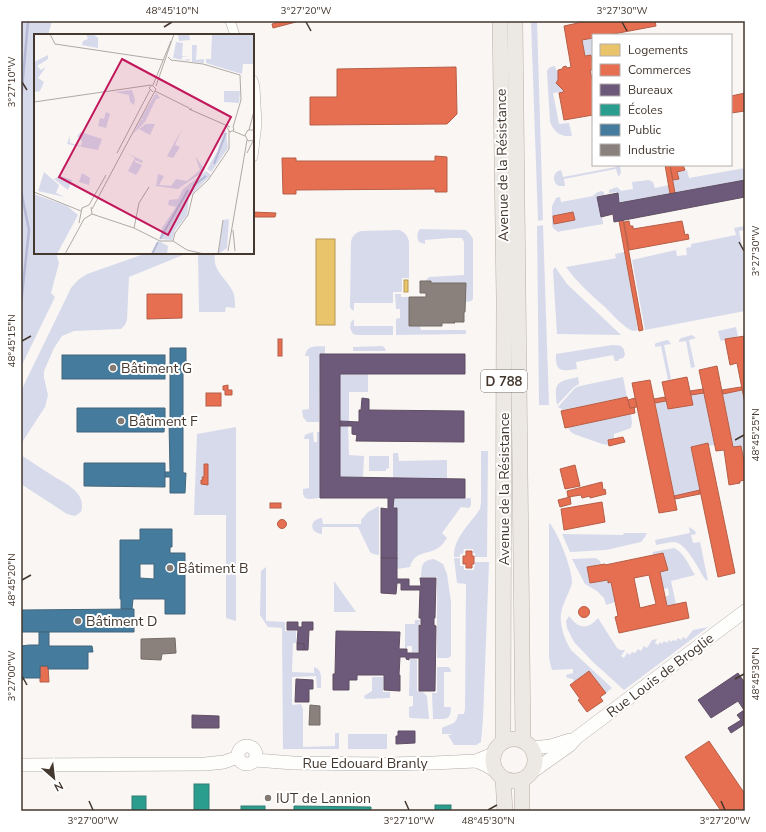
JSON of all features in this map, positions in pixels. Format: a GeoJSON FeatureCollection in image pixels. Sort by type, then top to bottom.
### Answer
{"type":"FeatureCollection","features":[{"type":"Feature","properties":{"kind":"main road","name":"Avenue de la Résistance"},"geometry":{"type":"LineString","coordinates":[[500,21],[504,298],[503,742]]}},
{"type":"Feature","properties":{"kind":"main road","name":"Avenue de la Résistance"},"geometry":{"type":"LineString","coordinates":[[515,21],[527,745]]}},
{"type":"Feature","properties":{"kind":"main road"},"geometry":{"type":"LineString","coordinates":[[505,811],[499,774],[492,762],[493,754],[497,747],[503,742],[510,739],[517,739],[527,745],[534,754],[535,760],[534,767],[527,776],[522,811]]}},
{"type":"Feature","properties":{"kind":"main road"},"geometry":{"type":"LineString","coordinates":[[499,774],[512,782],[527,776]]}},
{"type":"Feature","properties":{"kind":"street"},"geometry":{"type":"LineString","coordinates":[[230,21],[236,34]]}},
{"type":"Feature","properties":{"kind":"street"},"geometry":{"type":"LineString","coordinates":[[254,84],[257,124],[254,149]]}},
{"type":"Feature","properties":{"kind":"street","name":"Rue Louis de Broglie"},"geometry":{"type":"LineString","coordinates":[[527,776],[570,745],[576,738],[745,611]]}},
{"type":"Feature","properties":{"kind":"street","name":"Rue Louis de Broglie"},"geometry":{"type":"LineString","coordinates":[[527,745],[551,746],[576,738]]}},
{"type":"Feature","properties":{"kind":"street","name":"Rue Edouard Branly"},"geometry":{"type":"LineString","coordinates":[[21,766],[205,764],[224,762],[238,757],[246,764],[253,763],[255,760],[293,763],[434,763],[476,761],[493,754]]}},
{"type":"Feature","properties":{"kind":"street","name":"Rue Edouard Branly"},"geometry":{"type":"LineString","coordinates":[[476,761],[486,765],[499,774]]}},
{"type":"Feature","properties":{"kind":"shaded area"},"geometry":{"type":"Polygon","coordinates":[[[21,21],[52,21],[48,34],[34,34],[34,254],[56,254],[59,263],[51,293],[55,297],[21,367],[21,21]]]}},
{"type":"Feature","properties":{"kind":"shaded area"},"geometry":{"type":"Polygon","coordinates":[[[531,21],[537,21],[543,220],[538,221],[531,21]]]}},
{"type":"Feature","properties":{"kind":"shaded area"},"geometry":{"type":"Polygon","coordinates":[[[592,38],[592,60],[591,55],[585,56],[582,40],[592,38]]]}},
{"type":"Feature","properties":{"kind":"shaded area"},"geometry":{"type":"Polygon","coordinates":[[[555,66],[556,70],[558,71],[558,80],[556,83],[564,91],[553,93],[559,124],[569,123],[572,136],[558,134],[550,122],[547,70],[555,66]]]}},
{"type":"Feature","properties":{"kind":"shaded area"},"geometry":{"type":"Polygon","coordinates":[[[620,166],[621,172],[618,176],[616,169],[564,179],[565,186],[559,186],[554,180],[556,173],[561,170],[563,177],[620,166]]]}},
{"type":"Feature","properties":{"kind":"shaded area"},"geometry":{"type":"Polygon","coordinates":[[[745,168],[745,180],[675,193],[673,180],[678,179],[677,172],[687,170],[689,178],[745,168]]]}},
{"type":"Feature","properties":{"kind":"shaded area"},"geometry":{"type":"Polygon","coordinates":[[[649,180],[653,182],[655,188],[669,185],[670,194],[619,203],[617,192],[609,193],[609,190],[617,187],[621,191],[633,189],[632,182],[649,180]]]}},
{"type":"Feature","properties":{"kind":"shaded area"},"geometry":{"type":"Polygon","coordinates":[[[601,191],[604,192],[604,196],[597,197],[603,224],[558,232],[553,228],[552,206],[556,198],[560,197],[561,202],[593,196],[601,191]]]}},
{"type":"Feature","properties":{"kind":"shaded area"},"geometry":{"type":"Polygon","coordinates":[[[543,225],[549,405],[539,405],[537,226],[543,225]]]}},
{"type":"Feature","properties":{"kind":"shaded area"},"geometry":{"type":"Polygon","coordinates":[[[745,226],[745,230],[739,231],[745,260],[745,311],[645,330],[632,260],[676,250],[677,256],[687,255],[686,248],[691,247],[691,244],[736,235],[734,228],[745,226]]]}},
{"type":"Feature","properties":{"kind":"shaded area"},"geometry":{"type":"Polygon","coordinates":[[[420,229],[466,230],[470,234],[473,239],[473,299],[471,301],[465,302],[431,283],[431,281],[425,281],[429,277],[464,275],[464,242],[462,238],[425,240],[425,244],[419,242],[418,239],[417,234],[420,229]]]}},
{"type":"Feature","properties":{"kind":"shaded area"},"geometry":{"type":"Polygon","coordinates":[[[400,230],[406,235],[409,242],[409,278],[402,278],[402,292],[393,292],[393,303],[354,303],[354,311],[350,307],[351,242],[353,236],[361,231],[400,230]]]}},
{"type":"Feature","properties":{"kind":"shaded area"},"geometry":{"type":"Polygon","coordinates":[[[625,252],[638,330],[633,331],[622,324],[589,293],[566,267],[616,258],[615,254],[625,252]]]}},
{"type":"Feature","properties":{"kind":"shaded area"},"geometry":{"type":"Polygon","coordinates":[[[144,254],[186,254],[129,277],[127,320],[121,329],[74,331],[62,336],[54,348],[44,371],[48,395],[45,407],[21,444],[21,391],[71,288],[78,280],[87,274],[144,254]]]}},
{"type":"Feature","properties":{"kind":"shaded area"},"geometry":{"type":"Polygon","coordinates":[[[198,254],[215,254],[218,270],[233,292],[235,298],[235,308],[226,307],[225,312],[199,312],[198,254]]]}},
{"type":"Feature","properties":{"kind":"shaded area"},"geometry":{"type":"Polygon","coordinates":[[[555,267],[567,284],[621,335],[557,334],[553,270],[555,267]]]}},
{"type":"Feature","properties":{"kind":"shaded area"},"geometry":{"type":"Polygon","coordinates":[[[395,294],[401,294],[401,297],[409,297],[409,325],[420,326],[421,330],[466,330],[466,334],[396,335],[396,319],[400,318],[400,309],[396,309],[395,294]]]}},
{"type":"Feature","properties":{"kind":"shaded area"},"geometry":{"type":"Polygon","coordinates":[[[354,319],[354,326],[393,326],[393,335],[353,334],[350,328],[351,322],[354,319]]]}},
{"type":"Feature","properties":{"kind":"shaded area"},"geometry":{"type":"Polygon","coordinates":[[[736,327],[738,337],[721,341],[718,331],[736,327]]]}},
{"type":"Feature","properties":{"kind":"shaded area"},"geometry":{"type":"Polygon","coordinates":[[[692,335],[696,338],[689,340],[695,367],[691,368],[686,341],[679,342],[679,340],[692,335]]]}},
{"type":"Feature","properties":{"kind":"shaded area"},"geometry":{"type":"Polygon","coordinates":[[[667,340],[671,344],[664,345],[671,379],[668,380],[661,346],[655,347],[656,343],[667,340]]]}},
{"type":"Feature","properties":{"kind":"shaded area"},"geometry":{"type":"Polygon","coordinates":[[[612,345],[623,347],[624,349],[625,355],[618,361],[615,361],[613,355],[576,362],[577,369],[564,370],[558,368],[556,354],[612,345]]]}},
{"type":"Feature","properties":{"kind":"shaded area"},"geometry":{"type":"Polygon","coordinates":[[[315,346],[325,346],[325,354],[320,354],[319,422],[307,422],[303,417],[302,410],[309,409],[309,356],[305,356],[306,352],[310,348],[315,346]]]}},
{"type":"Feature","properties":{"kind":"shaded area"},"geometry":{"type":"Polygon","coordinates":[[[382,346],[386,351],[353,351],[353,347],[382,346]]]}},
{"type":"Feature","properties":{"kind":"shaded area"},"geometry":{"type":"Polygon","coordinates":[[[340,374],[368,374],[368,392],[349,392],[349,421],[340,421],[340,374]]]}},
{"type":"Feature","properties":{"kind":"shaded area"},"geometry":{"type":"Polygon","coordinates":[[[578,377],[579,384],[574,387],[557,405],[556,392],[558,384],[565,380],[578,377]]]}},
{"type":"Feature","properties":{"kind":"shaded area"},"geometry":{"type":"Polygon","coordinates":[[[623,377],[627,397],[563,410],[558,407],[575,388],[623,377]]]}},
{"type":"Feature","properties":{"kind":"shaded area"},"geometry":{"type":"Polygon","coordinates":[[[742,390],[745,404],[745,450],[742,451],[741,446],[733,447],[723,394],[742,390]]]}},
{"type":"Feature","properties":{"kind":"shaded area"},"geometry":{"type":"Polygon","coordinates":[[[704,393],[715,445],[708,446],[708,443],[691,447],[700,490],[674,496],[655,403],[666,401],[669,409],[693,405],[691,395],[704,393]]]}},
{"type":"Feature","properties":{"kind":"shaded area"},"geometry":{"type":"Polygon","coordinates":[[[631,414],[631,428],[614,434],[614,439],[608,440],[609,445],[574,434],[568,427],[631,414]]]}},
{"type":"Feature","properties":{"kind":"shaded area"},"geometry":{"type":"Polygon","coordinates":[[[340,426],[348,426],[349,455],[364,456],[363,477],[340,477],[340,426]]]}},
{"type":"Feature","properties":{"kind":"shaded area"},"geometry":{"type":"Polygon","coordinates":[[[236,427],[236,621],[226,618],[226,515],[194,515],[197,434],[236,427]]]}},
{"type":"Feature","properties":{"kind":"shaded area"},"geometry":{"type":"Polygon","coordinates":[[[313,432],[314,442],[317,442],[317,432],[320,432],[320,498],[309,499],[305,498],[303,494],[303,489],[309,488],[309,439],[304,439],[305,435],[313,432]]]}},
{"type":"Feature","properties":{"kind":"shaded area"},"geometry":{"type":"Polygon","coordinates":[[[481,451],[488,451],[487,557],[475,557],[473,549],[464,549],[463,554],[460,554],[460,557],[454,557],[454,550],[459,537],[480,509],[481,451]]]}},
{"type":"Feature","properties":{"kind":"shaded area"},"geometry":{"type":"Polygon","coordinates":[[[393,453],[398,453],[399,461],[447,460],[447,479],[393,478],[393,453]]]}},
{"type":"Feature","properties":{"kind":"shaded area"},"geometry":{"type":"Polygon","coordinates":[[[21,455],[75,491],[81,500],[81,512],[75,516],[67,514],[21,484],[21,455]]]}},
{"type":"Feature","properties":{"kind":"shaded area"},"geometry":{"type":"Polygon","coordinates":[[[369,456],[389,456],[389,468],[386,469],[386,471],[369,471],[369,456]]]}},
{"type":"Feature","properties":{"kind":"shaded area"},"geometry":{"type":"Polygon","coordinates":[[[394,498],[471,498],[471,505],[469,508],[461,507],[442,533],[447,538],[441,546],[415,558],[410,567],[397,569],[397,509],[393,508],[394,498]]]}},
{"type":"Feature","properties":{"kind":"shaded area"},"geometry":{"type":"Polygon","coordinates":[[[379,506],[379,555],[370,552],[358,527],[322,527],[322,534],[315,531],[312,526],[315,521],[322,518],[323,524],[361,524],[361,520],[368,512],[379,506]]]}},
{"type":"Feature","properties":{"kind":"shaded area"},"geometry":{"type":"Polygon","coordinates":[[[549,523],[557,534],[568,561],[572,578],[572,583],[561,614],[561,625],[564,636],[571,650],[612,688],[606,693],[589,671],[574,682],[573,679],[567,678],[566,675],[573,673],[573,669],[552,670],[549,657],[549,523]]]}},
{"type":"Feature","properties":{"kind":"shaded area"},"geometry":{"type":"Polygon","coordinates":[[[689,527],[695,531],[696,534],[691,535],[693,543],[700,542],[708,581],[705,579],[684,547],[675,542],[656,545],[655,540],[690,533],[689,527]]]}},
{"type":"Feature","properties":{"kind":"shaded area"},"geometry":{"type":"Polygon","coordinates":[[[624,533],[647,533],[641,542],[606,550],[570,552],[562,534],[623,535],[624,533]]]}},
{"type":"Feature","properties":{"kind":"shaded area"},"geometry":{"type":"Polygon","coordinates":[[[674,548],[681,553],[695,575],[671,581],[676,604],[667,606],[665,597],[669,595],[668,588],[664,589],[660,572],[667,570],[663,554],[652,556],[653,552],[674,548]]]}},
{"type":"Feature","properties":{"kind":"shaded area"},"geometry":{"type":"Polygon","coordinates":[[[454,558],[460,558],[460,566],[464,566],[464,570],[474,570],[475,562],[489,562],[483,719],[481,742],[476,745],[454,745],[448,735],[451,734],[442,734],[442,728],[456,721],[458,714],[464,714],[465,709],[466,584],[457,583],[454,558]]]}},
{"type":"Feature","properties":{"kind":"shaded area"},"geometry":{"type":"Polygon","coordinates":[[[596,558],[601,564],[587,567],[590,583],[608,580],[608,583],[611,582],[615,602],[606,605],[604,598],[597,591],[585,584],[572,559],[596,558]]]}},
{"type":"Feature","properties":{"kind":"shaded area"},"geometry":{"type":"Polygon","coordinates":[[[433,559],[443,564],[447,574],[451,602],[451,656],[448,658],[437,658],[437,577],[421,577],[424,563],[433,559]]]}},
{"type":"Feature","properties":{"kind":"shaded area"},"geometry":{"type":"Polygon","coordinates":[[[266,567],[266,621],[285,622],[285,631],[296,631],[296,643],[293,643],[292,672],[314,673],[314,667],[319,670],[321,675],[321,688],[317,688],[316,676],[292,677],[292,705],[301,704],[303,709],[303,747],[335,746],[335,733],[339,733],[339,749],[283,749],[282,628],[268,627],[260,615],[261,571],[266,567]]]}},
{"type":"Feature","properties":{"kind":"shaded area"},"geometry":{"type":"Polygon","coordinates":[[[334,581],[356,612],[334,612],[334,581]]]}},
{"type":"Feature","properties":{"kind":"shaded area"},"geometry":{"type":"Polygon","coordinates":[[[569,616],[576,623],[583,626],[590,625],[598,618],[617,648],[620,650],[625,650],[621,656],[624,658],[627,653],[630,655],[632,652],[635,653],[638,649],[641,651],[644,646],[647,648],[652,640],[657,639],[655,643],[658,645],[660,642],[662,644],[664,641],[667,643],[669,640],[671,642],[673,640],[676,641],[678,638],[681,640],[683,637],[686,639],[693,630],[708,627],[624,690],[593,662],[574,642],[567,628],[566,621],[569,616]]]}},
{"type":"Feature","properties":{"kind":"shaded area"},"geometry":{"type":"Polygon","coordinates":[[[415,620],[420,620],[418,625],[418,652],[412,652],[412,646],[407,646],[407,648],[405,648],[405,624],[415,624],[415,620]]]}},
{"type":"Feature","properties":{"kind":"shaded area"},"geometry":{"type":"Polygon","coordinates":[[[410,659],[417,659],[417,691],[423,692],[427,696],[429,719],[410,718],[409,716],[409,707],[413,706],[413,696],[409,696],[410,659]]]}},
{"type":"Feature","properties":{"kind":"shaded area"},"geometry":{"type":"Polygon","coordinates":[[[437,667],[448,667],[450,668],[451,672],[444,672],[444,707],[451,707],[451,712],[448,717],[444,719],[433,719],[432,693],[437,693],[437,667]]]}},
{"type":"Feature","properties":{"kind":"shaded area"},"geometry":{"type":"Polygon","coordinates":[[[372,677],[383,677],[383,692],[390,692],[390,698],[365,699],[364,696],[372,691],[372,677]]]}},
{"type":"Feature","properties":{"kind":"shaded area"},"geometry":{"type":"Polygon","coordinates":[[[348,734],[387,734],[387,749],[348,749],[348,734]]]}},
{"type":"Feature","properties":{"kind":"building: Logements"},"geometry":{"type":"Polygon","coordinates":[[[316,239],[335,239],[335,325],[316,325],[316,239]]]}},
{"type":"Feature","properties":{"kind":"building: Logements"},"geometry":{"type":"Polygon","coordinates":[[[404,280],[408,280],[408,292],[404,292],[404,280]]]}},
{"type":"Feature","properties":{"kind":"building: Commerces"},"geometry":{"type":"Polygon","coordinates":[[[282,21],[296,22],[273,28],[272,24],[282,21]]]}},
{"type":"Feature","properties":{"kind":"building: Commerces"},"geometry":{"type":"Polygon","coordinates":[[[655,21],[656,26],[613,34],[592,34],[592,38],[582,40],[585,56],[591,55],[592,60],[592,70],[590,70],[592,79],[592,115],[564,120],[559,93],[564,91],[556,83],[558,80],[558,70],[566,66],[567,68],[571,67],[564,26],[578,22],[655,21]]]}},
{"type":"Feature","properties":{"kind":"building: Commerces"},"geometry":{"type":"Polygon","coordinates":[[[456,67],[457,114],[447,124],[310,125],[310,97],[337,97],[337,69],[456,67]]]}},
{"type":"Feature","properties":{"kind":"building: Commerces"},"geometry":{"type":"Polygon","coordinates":[[[745,93],[745,111],[732,113],[732,96],[745,93]]]}},
{"type":"Feature","properties":{"kind":"building: Commerces"},"geometry":{"type":"Polygon","coordinates":[[[435,156],[447,157],[447,192],[435,192],[435,189],[296,190],[296,194],[283,194],[282,158],[296,158],[296,161],[435,161],[435,156]]]}},
{"type":"Feature","properties":{"kind":"building: Commerces"},"geometry":{"type":"Polygon","coordinates":[[[665,166],[670,166],[675,193],[670,194],[665,166]]]}},
{"type":"Feature","properties":{"kind":"building: Commerces"},"geometry":{"type":"Polygon","coordinates":[[[670,166],[683,166],[685,170],[677,172],[679,179],[673,180],[670,166]]]}},
{"type":"Feature","properties":{"kind":"building: Commerces"},"geometry":{"type":"Polygon","coordinates":[[[254,212],[276,213],[275,217],[254,217],[254,212]]]}},
{"type":"Feature","properties":{"kind":"building: Commerces"},"geometry":{"type":"Polygon","coordinates":[[[573,212],[575,220],[554,224],[553,216],[573,212]]]}},
{"type":"Feature","properties":{"kind":"building: Commerces"},"geometry":{"type":"Polygon","coordinates":[[[623,220],[643,330],[639,331],[619,221],[623,220]]]}},
{"type":"Feature","properties":{"kind":"building: Commerces"},"geometry":{"type":"Polygon","coordinates":[[[629,221],[630,226],[633,226],[633,229],[682,221],[685,235],[688,234],[689,239],[629,250],[624,222],[629,221]]]}},
{"type":"Feature","properties":{"kind":"building: Commerces"},"geometry":{"type":"Polygon","coordinates":[[[147,294],[182,294],[182,318],[147,319],[147,294]]]}},
{"type":"Feature","properties":{"kind":"building: Commerces"},"geometry":{"type":"Polygon","coordinates":[[[745,336],[745,404],[737,363],[730,365],[725,339],[745,336]]]}},
{"type":"Feature","properties":{"kind":"building: Commerces"},"geometry":{"type":"Polygon","coordinates":[[[278,339],[282,339],[282,356],[278,356],[278,339]]]}},
{"type":"Feature","properties":{"kind":"building: Commerces"},"geometry":{"type":"Polygon","coordinates":[[[717,366],[733,447],[741,446],[745,466],[745,480],[740,481],[740,483],[729,485],[724,450],[716,451],[699,370],[717,366]]]}},
{"type":"Feature","properties":{"kind":"building: Commerces"},"geometry":{"type":"Polygon","coordinates":[[[687,377],[693,405],[668,409],[662,382],[687,377]]]}},
{"type":"Feature","properties":{"kind":"building: Commerces"},"geometry":{"type":"Polygon","coordinates":[[[650,380],[677,510],[659,513],[632,383],[650,380]]]}},
{"type":"Feature","properties":{"kind":"building: Commerces"},"geometry":{"type":"Polygon","coordinates":[[[228,385],[228,390],[232,390],[232,395],[225,395],[225,390],[223,390],[223,386],[228,385]]]}},
{"type":"Feature","properties":{"kind":"building: Commerces"},"geometry":{"type":"Polygon","coordinates":[[[741,387],[742,390],[723,394],[722,390],[741,387]]]}},
{"type":"Feature","properties":{"kind":"building: Commerces"},"geometry":{"type":"Polygon","coordinates":[[[703,389],[704,393],[691,395],[690,391],[703,389]]]}},
{"type":"Feature","properties":{"kind":"building: Commerces"},"geometry":{"type":"Polygon","coordinates":[[[206,393],[221,393],[221,406],[206,406],[206,393]]]}},
{"type":"Feature","properties":{"kind":"building: Commerces"},"geometry":{"type":"Polygon","coordinates":[[[627,397],[630,408],[634,407],[635,413],[565,428],[561,411],[627,397]]]}},
{"type":"Feature","properties":{"kind":"building: Commerces"},"geometry":{"type":"Polygon","coordinates":[[[665,397],[666,401],[655,403],[654,399],[665,397]]]}},
{"type":"Feature","properties":{"kind":"building: Commerces"},"geometry":{"type":"Polygon","coordinates":[[[635,398],[637,407],[630,408],[628,400],[635,398]]]}},
{"type":"Feature","properties":{"kind":"building: Commerces"},"geometry":{"type":"Polygon","coordinates":[[[623,437],[625,442],[609,446],[608,440],[623,437]]]}},
{"type":"Feature","properties":{"kind":"building: Commerces"},"geometry":{"type":"Polygon","coordinates":[[[708,443],[735,573],[718,577],[691,447],[708,443]]]}},
{"type":"Feature","properties":{"kind":"building: Commerces"},"geometry":{"type":"Polygon","coordinates":[[[204,464],[208,464],[208,485],[201,484],[201,480],[203,480],[202,477],[204,477],[204,464]]]}},
{"type":"Feature","properties":{"kind":"building: Commerces"},"geometry":{"type":"Polygon","coordinates":[[[575,465],[580,486],[565,489],[560,469],[575,465]]]}},
{"type":"Feature","properties":{"kind":"building: Commerces"},"geometry":{"type":"Polygon","coordinates":[[[602,482],[603,490],[605,489],[606,494],[590,498],[590,496],[582,498],[581,495],[568,497],[567,491],[602,482]]]}},
{"type":"Feature","properties":{"kind":"building: Commerces"},"geometry":{"type":"Polygon","coordinates":[[[700,490],[700,494],[675,499],[674,496],[700,490]]]}},
{"type":"Feature","properties":{"kind":"building: Commerces"},"geometry":{"type":"Polygon","coordinates":[[[570,497],[571,504],[560,507],[558,500],[570,497]]]}},
{"type":"Feature","properties":{"kind":"building: Commerces"},"geometry":{"type":"Polygon","coordinates":[[[602,502],[605,522],[564,530],[561,509],[602,502]]]}},
{"type":"Feature","properties":{"kind":"building: Commerces"},"geometry":{"type":"Polygon","coordinates":[[[270,503],[281,503],[281,508],[270,508],[270,503]]]}},
{"type":"Feature","properties":{"kind":"building: Commerces"},"geometry":{"type":"Polygon","coordinates":[[[280,520],[284,520],[286,524],[284,528],[280,528],[278,526],[278,522],[280,520]]]}},
{"type":"Feature","properties":{"kind":"building: Commerces"},"geometry":{"type":"Polygon","coordinates":[[[466,551],[472,551],[472,556],[474,556],[474,564],[472,564],[472,568],[466,568],[466,564],[463,564],[463,556],[466,556],[466,551]]]}},
{"type":"Feature","properties":{"kind":"building: Commerces"},"geometry":{"type":"Polygon","coordinates":[[[663,553],[668,570],[660,572],[667,606],[686,602],[689,618],[619,633],[615,617],[618,616],[611,582],[608,583],[608,580],[590,583],[587,567],[605,565],[663,553]],[[649,575],[634,578],[640,608],[656,604],[649,575]]]}},
{"type":"Feature","properties":{"kind":"building: Commerces"},"geometry":{"type":"Polygon","coordinates":[[[582,607],[586,607],[588,608],[588,616],[582,617],[579,614],[579,610],[582,607]]]}},
{"type":"Feature","properties":{"kind":"building: Commerces"},"geometry":{"type":"Polygon","coordinates":[[[40,666],[48,666],[49,682],[40,682],[40,666]]]}},
{"type":"Feature","properties":{"kind":"building: Commerces"},"geometry":{"type":"Polygon","coordinates":[[[589,671],[606,693],[600,697],[603,701],[587,712],[578,700],[580,699],[570,685],[589,671]]]}},
{"type":"Feature","properties":{"kind":"building: Commerces"},"geometry":{"type":"Polygon","coordinates":[[[709,741],[745,794],[745,811],[721,811],[685,757],[709,741]]]}},
{"type":"Feature","properties":{"kind":"building: Bureaux"},"geometry":{"type":"Polygon","coordinates":[[[745,180],[745,197],[614,222],[613,214],[601,217],[597,197],[618,193],[619,203],[745,180]]]}},
{"type":"Feature","properties":{"kind":"building: Bureaux"},"geometry":{"type":"Polygon","coordinates":[[[320,354],[465,354],[465,374],[340,374],[340,477],[465,479],[465,498],[394,498],[393,508],[397,508],[397,559],[381,558],[381,508],[388,509],[388,498],[320,498],[320,354]]]}},
{"type":"Feature","properties":{"kind":"building: Bureaux"},"geometry":{"type":"Polygon","coordinates":[[[362,398],[369,399],[369,410],[464,411],[464,442],[356,441],[357,435],[352,434],[352,426],[340,426],[340,421],[359,422],[359,410],[361,410],[362,398]]]}},
{"type":"Feature","properties":{"kind":"building: Bureaux"},"geometry":{"type":"Polygon","coordinates":[[[381,558],[397,558],[397,579],[409,579],[409,586],[421,586],[420,578],[436,578],[434,618],[434,625],[436,626],[435,691],[419,691],[419,658],[409,658],[409,660],[406,659],[406,657],[400,657],[400,691],[384,690],[384,675],[357,675],[357,680],[349,680],[349,690],[333,690],[336,631],[400,632],[399,649],[407,649],[407,653],[419,653],[419,625],[421,626],[421,618],[419,618],[420,590],[401,590],[401,583],[397,583],[396,594],[381,593],[381,558]]]}},
{"type":"Feature","properties":{"kind":"building: Bureaux"},"geometry":{"type":"Polygon","coordinates":[[[287,622],[298,622],[298,627],[302,627],[302,622],[313,622],[313,630],[309,630],[308,650],[304,650],[304,644],[297,643],[298,630],[287,630],[287,622]]]}},
{"type":"Feature","properties":{"kind":"building: Bureaux"},"geometry":{"type":"Polygon","coordinates":[[[297,643],[304,644],[304,650],[297,650],[297,643]]]}},
{"type":"Feature","properties":{"kind":"building: Bureaux"},"geometry":{"type":"Polygon","coordinates":[[[738,673],[745,683],[745,724],[731,733],[728,728],[741,720],[737,715],[744,710],[738,701],[711,718],[698,700],[738,673]]]}},
{"type":"Feature","properties":{"kind":"building: Bureaux"},"geometry":{"type":"Polygon","coordinates":[[[296,679],[313,680],[313,689],[309,689],[309,702],[295,702],[296,679]]]}},
{"type":"Feature","properties":{"kind":"building: Bureaux"},"geometry":{"type":"Polygon","coordinates":[[[192,715],[219,716],[219,728],[192,728],[192,715]]]}},
{"type":"Feature","properties":{"kind":"building: Bureaux"},"geometry":{"type":"Polygon","coordinates":[[[398,731],[415,731],[415,743],[396,744],[396,736],[398,736],[398,731]]]}},
{"type":"Feature","properties":{"kind":"building: Écoles"},"geometry":{"type":"Polygon","coordinates":[[[194,784],[209,784],[209,811],[194,811],[194,784]]]}},
{"type":"Feature","properties":{"kind":"building: Écoles"},"geometry":{"type":"Polygon","coordinates":[[[132,796],[146,796],[146,811],[132,811],[132,796]]]}},
{"type":"Feature","properties":{"kind":"building: Écoles"},"geometry":{"type":"Polygon","coordinates":[[[435,805],[451,805],[451,811],[435,811],[435,805]]]}},
{"type":"Feature","properties":{"kind":"building: Écoles"},"geometry":{"type":"Polygon","coordinates":[[[241,806],[265,806],[265,811],[241,811],[241,806]]]}},
{"type":"Feature","properties":{"kind":"building: Écoles"},"geometry":{"type":"Polygon","coordinates":[[[294,806],[371,807],[371,811],[294,811],[294,806]]]}},
{"type":"Feature","properties":{"kind":"building: Public"},"geometry":{"type":"Polygon","coordinates":[[[170,348],[186,348],[186,369],[183,369],[183,473],[186,473],[185,493],[170,493],[170,477],[165,477],[165,472],[170,472],[169,422],[165,422],[165,420],[170,420],[170,369],[165,369],[165,366],[170,367],[170,348]]]}},
{"type":"Feature","properties":{"kind":"building: Public","name":"Bâtiment G"},"geometry":{"type":"Polygon","coordinates":[[[62,355],[165,355],[165,379],[62,379],[62,355]]]}},
{"type":"Feature","properties":{"kind":"building: Public","name":"Bâtiment F"},"geometry":{"type":"Polygon","coordinates":[[[77,408],[165,408],[164,432],[77,432],[77,408]]]}},
{"type":"Feature","properties":{"kind":"building: Public"},"geometry":{"type":"Polygon","coordinates":[[[84,463],[165,463],[165,487],[84,486],[84,463]]]}},
{"type":"Feature","properties":{"kind":"building: Public","name":"Bâtiment B"},"geometry":{"type":"Polygon","coordinates":[[[140,529],[172,529],[172,547],[170,547],[170,553],[185,553],[185,614],[165,614],[165,599],[133,599],[132,609],[121,609],[120,540],[140,540],[140,529]],[[140,564],[140,578],[154,579],[154,564],[140,564]]]}},
{"type":"Feature","properties":{"kind":"building: Public","name":"Bâtiment D"},"geometry":{"type":"Polygon","coordinates":[[[134,609],[134,632],[21,632],[21,610],[134,609]]]}},
{"type":"Feature","properties":{"kind":"building: Public"},"geometry":{"type":"Polygon","coordinates":[[[39,632],[49,632],[49,646],[92,646],[93,652],[88,652],[88,669],[48,669],[48,666],[40,666],[40,678],[21,679],[21,646],[39,645],[39,632]]]}},
{"type":"Feature","properties":{"kind":"building: Industrie"},"geometry":{"type":"Polygon","coordinates":[[[420,281],[431,281],[431,283],[466,283],[464,322],[442,323],[442,326],[409,326],[409,297],[426,297],[426,293],[420,293],[420,281]]]}},
{"type":"Feature","properties":{"kind":"building: Industrie"},"geometry":{"type":"Polygon","coordinates":[[[175,638],[176,653],[162,654],[161,660],[141,659],[141,639],[175,638]]]}},
{"type":"Feature","properties":{"kind":"building: Industrie"},"geometry":{"type":"Polygon","coordinates":[[[310,705],[320,706],[320,725],[309,725],[310,705]]]}},
{"type":"Feature","properties":{"kind":"waterway"},"geometry":{"type":"LineString","coordinates":[[21,101],[28,21]]}},
{"type":"Feature","properties":{"kind":"waterway"},"geometry":{"type":"LineString","coordinates":[[21,191],[29,230],[21,304]]}},
{"type":"Feature","properties":{"kind":"place","name":"Bâtiment G"},"geometry":{"type":"Point","coordinates":[113,368]}},
{"type":"Feature","properties":{"kind":"place","name":"Bâtiment F"},"geometry":{"type":"Point","coordinates":[121,421]}},
{"type":"Feature","properties":{"kind":"place","name":"Bâtiment B"},"geometry":{"type":"Point","coordinates":[170,568]}},
{"type":"Feature","properties":{"kind":"place","name":"Bâtiment D"},"geometry":{"type":"Point","coordinates":[78,621]}},
{"type":"Feature","properties":{"kind":"place","name":"IUT de Lannion"},"geometry":{"type":"Point","coordinates":[268,798]}}]}
